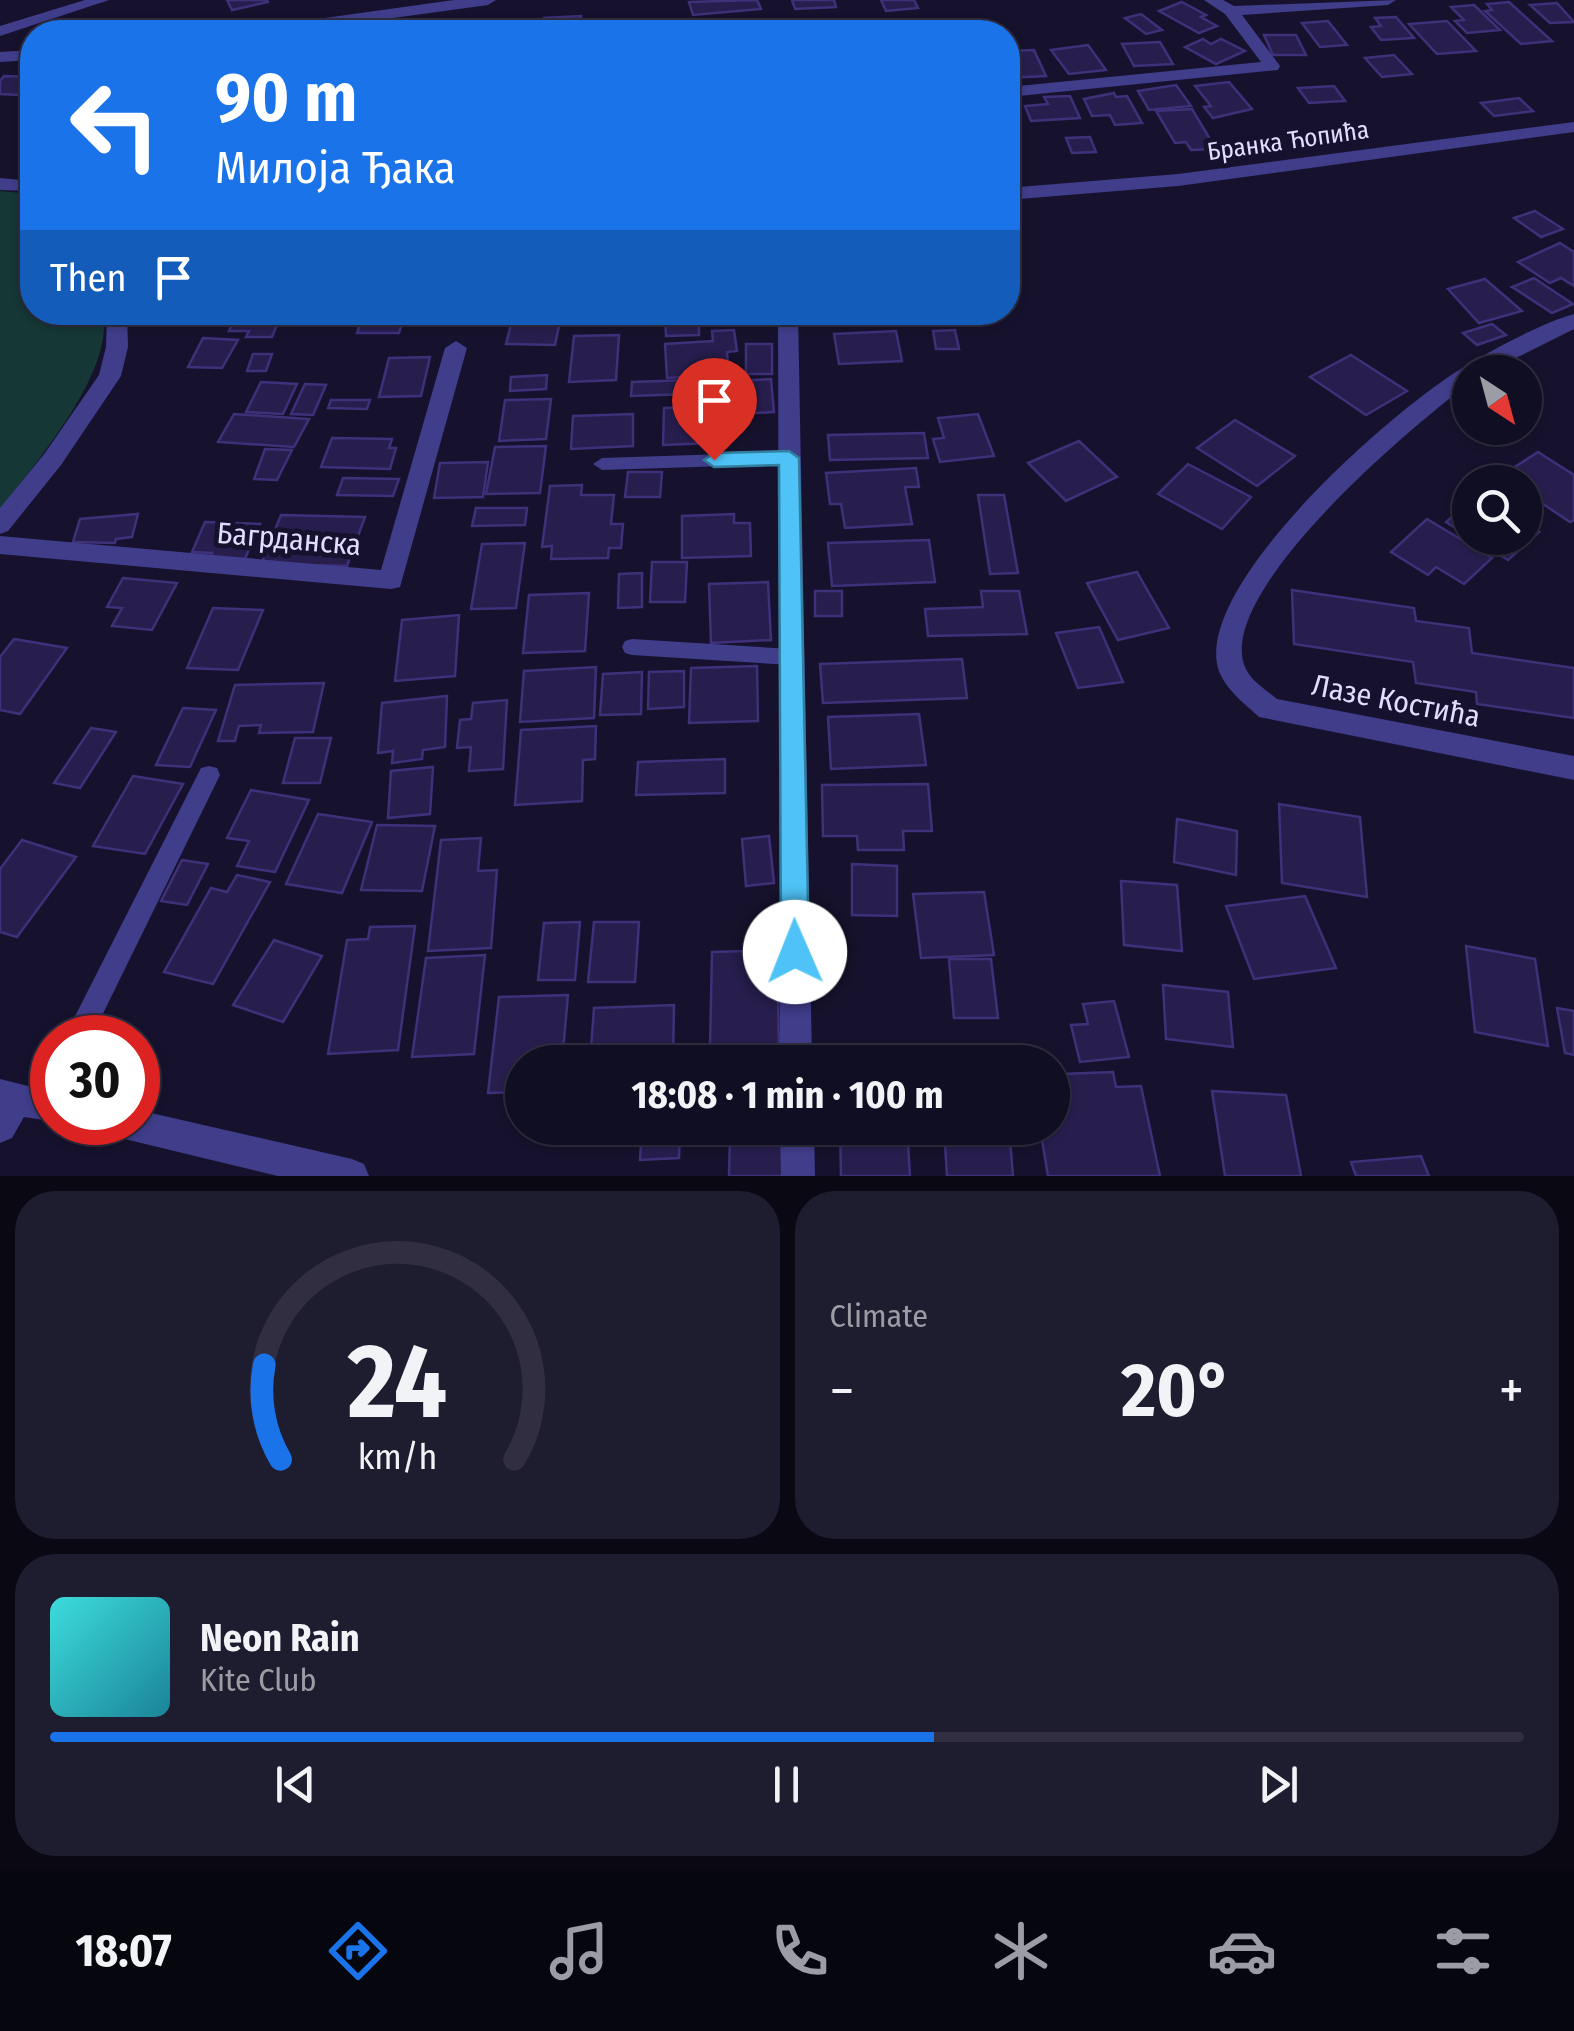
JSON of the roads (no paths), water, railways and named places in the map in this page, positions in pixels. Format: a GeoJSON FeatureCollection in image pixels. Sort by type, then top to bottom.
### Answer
{"type":"FeatureCollection","features":[{"type":"Feature","properties":{"kind":"street"},"geometry":{"type":"LineString","coordinates":[[34,20],[101,0]]}},
{"type":"Feature","properties":{"kind":"street"},"geometry":{"type":"LineString","coordinates":[[346,20],[488,0]]}},
{"type":"Feature","properties":{"kind":"street"},"geometry":{"type":"LineString","coordinates":[[1020,91],[1272,66],[1231,11],[1212,0]]}},
{"type":"Feature","properties":{"kind":"street"},"geometry":{"type":"LineString","coordinates":[[1231,11],[1388,0]]}},
{"type":"Feature","properties":{"kind":"street","name":"Бранка Ћопића"},"geometry":{"type":"LineString","coordinates":[[1020,193],[1178,180],[1574,127]]}},
{"type":"Feature","properties":{"kind":"street"},"geometry":{"type":"LineString","coordinates":[[1506,355],[1574,321]]}},
{"type":"Feature","properties":{"kind":"street"},"geometry":{"type":"LineString","coordinates":[[0,526],[53,459],[110,376],[117,325]]}},
{"type":"Feature","properties":{"kind":"street"},"geometry":{"type":"LineString","coordinates":[[788,325],[796,1045]]}},
{"type":"Feature","properties":{"kind":"street","name":"Багрданска"},"geometry":{"type":"LineString","coordinates":[[0,546],[391,580],[456,348]]}},
{"type":"Feature","properties":{"kind":"street","name":"Лазе Костића"},"geometry":{"type":"LineString","coordinates":[[1452,387],[1371,451],[1308,512],[1250,592],[1234,626],[1229,660],[1237,678],[1268,709],[1574,768]]}},
{"type":"Feature","properties":{"kind":"street"},"geometry":{"type":"LineString","coordinates":[[160,1132],[352,1176]]}},
{"type":"Feature","properties":{"kind":"street"},"geometry":{"type":"LineString","coordinates":[[797,1145],[798,1176]]}},
{"type":"Feature","properties":{"kind":"lane"},"geometry":{"type":"LineString","coordinates":[[602,464],[789,458]]}},
{"type":"Feature","properties":{"kind":"lane"},"geometry":{"type":"LineString","coordinates":[[632,647],[791,657]]}},
{"type":"Feature","properties":{"kind":"lane"},"geometry":{"type":"LineString","coordinates":[[88,1015],[209,774]]}}]}
